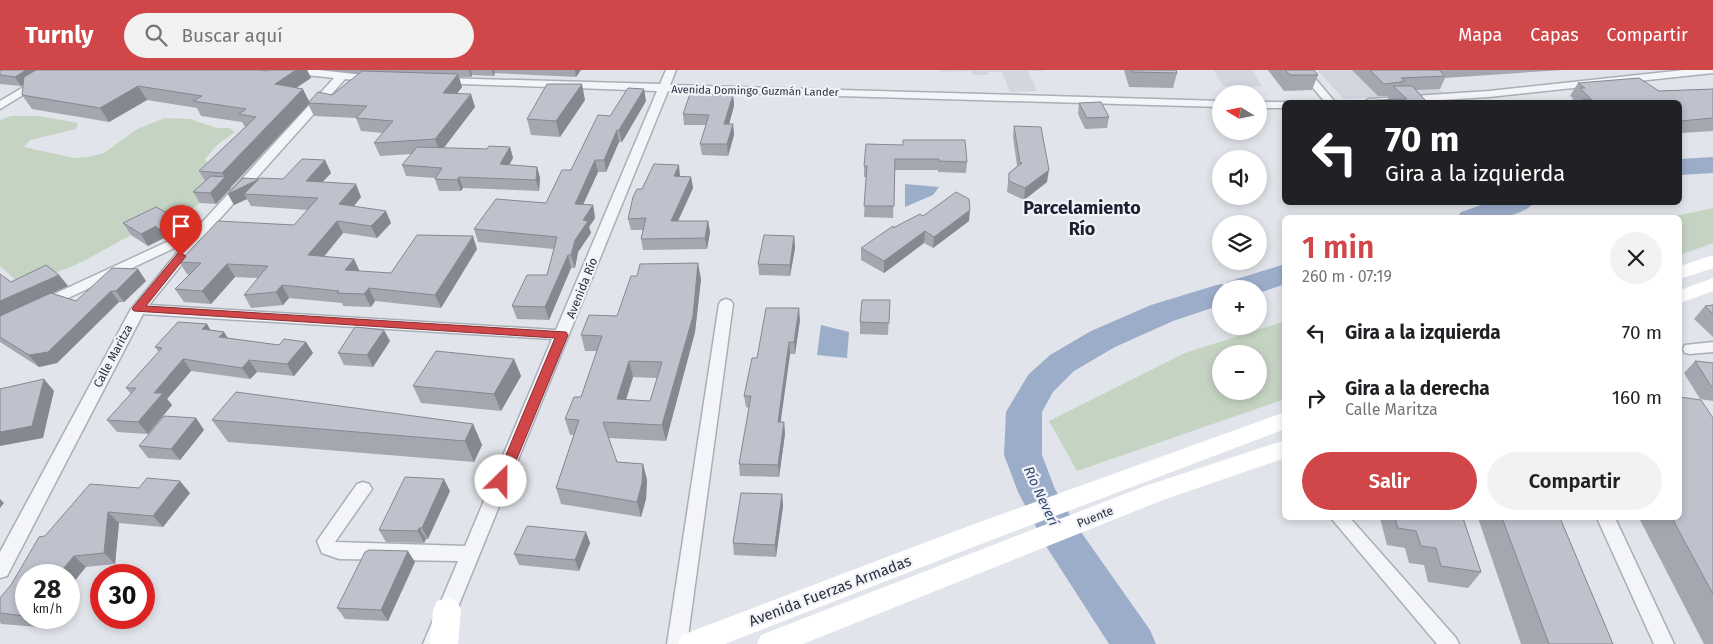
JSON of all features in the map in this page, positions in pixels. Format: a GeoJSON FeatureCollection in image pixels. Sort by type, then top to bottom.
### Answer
{"type":"FeatureCollection","features":[{"type":"Feature","properties":{"kind":"street"},"geometry":{"type":"LineString","coordinates":[[0,106],[59,70]]}},
{"type":"Feature","properties":{"kind":"street"},"geometry":{"type":"LineString","coordinates":[[289,70],[341,77],[386,80]]}},
{"type":"Feature","properties":{"kind":"street","name":"Avenida Río"},"geometry":{"type":"LineString","coordinates":[[434,644],[671,70]]}},
{"type":"Feature","properties":{"kind":"street"},"geometry":{"type":"LineString","coordinates":[[1303,70],[1328,100]]}},
{"type":"Feature","properties":{"kind":"street"},"geometry":{"type":"LineString","coordinates":[[1399,100],[1489,94],[1713,70]]}},
{"type":"Feature","properties":{"kind":"street","name":"Calle Maritza"},"geometry":{"type":"LineString","coordinates":[[0,570],[138,309],[203,229],[341,77]]}},
{"type":"Feature","properties":{"kind":"street","name":"Avenida Domingo Guzmán Lander"},"geometry":{"type":"LineString","coordinates":[[431,81],[1212,104]]}},
{"type":"Feature","properties":{"kind":"street"},"geometry":{"type":"LineString","coordinates":[[1268,105],[1282,105]]}},
{"type":"Feature","properties":{"kind":"street"},"geometry":{"type":"LineString","coordinates":[[35,308],[203,229]]}},
{"type":"Feature","properties":{"kind":"street"},"geometry":{"type":"LineString","coordinates":[[1682,272],[1713,261]]}},
{"type":"Feature","properties":{"kind":"street"},"geometry":{"type":"LineString","coordinates":[[1682,296],[1713,284]]}},
{"type":"Feature","properties":{"kind":"street"},"geometry":{"type":"LineString","coordinates":[[677,644],[726,304]]}},
{"type":"Feature","properties":{"kind":"street"},"geometry":{"type":"LineString","coordinates":[[138,309],[562,335]]}},
{"type":"Feature","properties":{"kind":"street"},"geometry":{"type":"LineString","coordinates":[[1690,349],[1713,347]]}},
{"type":"Feature","properties":{"kind":"street","name":"Puente"},"geometry":{"type":"LineString","coordinates":[[967,538],[1282,421]]}},
{"type":"Feature","properties":{"kind":"street","name":"Puente"},"geometry":{"type":"LineString","coordinates":[[981,562],[1154,493],[1282,452]]}},
{"type":"Feature","properties":{"kind":"street"},"geometry":{"type":"LineString","coordinates":[[363,489],[326,541],[328,548],[339,551],[471,554]]}},
{"type":"Feature","properties":{"kind":"street"},"geometry":{"type":"LineString","coordinates":[[1342,520],[1449,644]]}},
{"type":"Feature","properties":{"kind":"street"},"geometry":{"type":"LineString","coordinates":[[1607,520],[1664,644]]}},
{"type":"Feature","properties":{"kind":"street","name":"Avenida Fuerzas Armadas"},"geometry":{"type":"LineString","coordinates":[[692,644],[967,538]]}},
{"type":"Feature","properties":{"kind":"street","name":"Avenida Fuerzas Armadas"},"geometry":{"type":"LineString","coordinates":[[771,644],[881,599],[981,562]]}},
{"type":"Feature","properties":{"kind":"street"},"geometry":{"type":"LineString","coordinates":[[444,644],[447,610]]}},
{"type":"Feature","properties":{"kind":"shaded area"},"geometry":{"type":"Polygon","coordinates":[[[940,70],[1044,71],[1028,71],[1037,91],[1010,92],[1002,72],[988,72],[989,75],[972,75],[971,71],[941,72],[940,70]]]}},
{"type":"Feature","properties":{"kind":"shaded area"},"geometry":{"type":"Polygon","coordinates":[[[1214,70],[1252,70],[1261,85],[1222,85],[1214,70]]]}},
{"type":"Feature","properties":{"kind":"shaded area"},"geometry":{"type":"Polygon","coordinates":[[[1317,70],[1420,70],[1443,93],[1344,99],[1317,70]]]}},
{"type":"Feature","properties":{"kind":"green space"},"geometry":{"type":"Polygon","coordinates":[[[11,116],[38,116],[78,123],[76,129],[30,140],[24,147],[74,158],[104,153],[137,129],[165,118],[190,119],[217,128],[229,128],[235,132],[217,145],[205,159],[210,166],[206,198],[191,209],[139,231],[73,266],[52,274],[18,282],[0,266],[0,120],[11,116]]]}},
{"type":"Feature","properties":{"kind":"green space"},"geometry":{"type":"Polygon","coordinates":[[[1713,208],[1713,243],[1682,254],[1682,215],[1680,215],[1713,208]]]}},
{"type":"Feature","properties":{"kind":"green space"},"geometry":{"type":"Polygon","coordinates":[[[1282,322],[1282,400],[1077,471],[1049,421],[1185,353],[1241,335],[1267,335],[1267,327],[1282,322]]]}},
{"type":"Feature","properties":{"kind":"water"},"geometry":{"type":"Polygon","coordinates":[[[905,184],[939,187],[933,195],[905,207],[905,184]]]}},
{"type":"Feature","properties":{"kind":"water"},"geometry":{"type":"Polygon","coordinates":[[[821,325],[849,332],[847,358],[817,355],[821,325]]]}},
{"type":"Feature","properties":{"kind":"building"},"geometry":{"type":"Polygon","coordinates":[[[0,70],[26,70],[15,77],[0,75],[0,70]]]}},
{"type":"Feature","properties":{"kind":"building"},"geometry":{"type":"Polygon","coordinates":[[[36,70],[296,70],[275,84],[303,89],[222,173],[199,171],[256,117],[239,114],[246,109],[193,101],[202,96],[138,86],[100,108],[22,95],[24,77],[36,70]]]}},
{"type":"Feature","properties":{"kind":"building"},"geometry":{"type":"Polygon","coordinates":[[[1132,70],[1176,70],[1177,73],[1133,72],[1132,70]]]}},
{"type":"Feature","properties":{"kind":"building"},"geometry":{"type":"Polygon","coordinates":[[[1285,70],[1314,70],[1318,75],[1290,75],[1285,70]]]}},
{"type":"Feature","properties":{"kind":"building"},"geometry":{"type":"Polygon","coordinates":[[[1370,70],[1439,70],[1445,76],[1401,78],[1405,81],[1384,84],[1370,70]]]}},
{"type":"Feature","properties":{"kind":"building"},"geometry":{"type":"Polygon","coordinates":[[[362,71],[458,74],[443,93],[471,94],[435,139],[374,143],[393,121],[356,118],[367,106],[308,103],[318,92],[332,95],[362,71]]]}},
{"type":"Feature","properties":{"kind":"building"},"geometry":{"type":"Polygon","coordinates":[[[1639,78],[1659,91],[1713,89],[1713,118],[1682,121],[1682,100],[1592,100],[1580,88],[1585,88],[1578,83],[1639,78]]]}},
{"type":"Feature","properties":{"kind":"building"},"geometry":{"type":"Polygon","coordinates":[[[547,84],[582,84],[556,121],[527,119],[547,84]]]}},
{"type":"Feature","properties":{"kind":"building"},"geometry":{"type":"Polygon","coordinates":[[[1393,86],[1412,86],[1425,100],[1378,100],[1407,99],[1393,86]]]}},
{"type":"Feature","properties":{"kind":"building"},"geometry":{"type":"Polygon","coordinates":[[[628,88],[644,89],[619,130],[617,130],[604,160],[595,160],[575,204],[593,205],[583,220],[588,221],[575,240],[571,255],[568,255],[545,307],[512,306],[527,275],[547,275],[557,237],[474,229],[496,199],[546,203],[562,170],[571,170],[598,115],[610,116],[628,88]]]}},
{"type":"Feature","properties":{"kind":"building"},"geometry":{"type":"Polygon","coordinates":[[[690,94],[733,95],[724,124],[733,124],[727,144],[700,144],[709,115],[683,114],[690,94]]]}},
{"type":"Feature","properties":{"kind":"building"},"geometry":{"type":"Polygon","coordinates":[[[1101,102],[1109,117],[1087,118],[1079,103],[1101,102]]]}},
{"type":"Feature","properties":{"kind":"building"},"geometry":{"type":"Polygon","coordinates":[[[1014,126],[1041,127],[1049,170],[1025,188],[1009,181],[1009,173],[1022,163],[1020,163],[1014,126]]]}},
{"type":"Feature","properties":{"kind":"building"},"geometry":{"type":"Polygon","coordinates":[[[903,140],[965,140],[967,162],[939,161],[939,159],[895,159],[894,206],[864,206],[867,166],[864,166],[866,144],[903,145],[903,140]]]}},
{"type":"Feature","properties":{"kind":"building"},"geometry":{"type":"Polygon","coordinates":[[[489,146],[510,147],[500,164],[537,167],[536,180],[459,177],[457,180],[435,179],[442,168],[402,165],[417,147],[487,149],[489,146]]]}},
{"type":"Feature","properties":{"kind":"building"},"geometry":{"type":"Polygon","coordinates":[[[302,159],[325,160],[306,181],[356,184],[339,204],[386,211],[371,226],[337,221],[308,255],[354,259],[345,270],[391,273],[417,235],[473,236],[435,295],[369,288],[364,294],[337,293],[339,291],[282,285],[276,292],[244,295],[268,266],[227,264],[202,291],[175,289],[201,263],[179,262],[218,221],[294,225],[318,198],[244,194],[260,178],[283,179],[302,159]]]}},
{"type":"Feature","properties":{"kind":"building"},"geometry":{"type":"Polygon","coordinates":[[[654,164],[679,165],[674,176],[691,177],[671,221],[708,221],[705,238],[641,239],[646,218],[628,219],[633,197],[637,189],[642,189],[654,164]]]}},
{"type":"Feature","properties":{"kind":"building"},"geometry":{"type":"Polygon","coordinates":[[[211,176],[225,177],[210,193],[193,192],[211,176]]]}},
{"type":"Feature","properties":{"kind":"building"},"geometry":{"type":"Polygon","coordinates":[[[243,178],[259,179],[228,194],[243,178]]]}},
{"type":"Feature","properties":{"kind":"building"},"geometry":{"type":"Polygon","coordinates":[[[956,192],[969,199],[970,210],[934,237],[925,231],[884,261],[861,248],[893,226],[893,228],[920,214],[923,216],[956,192]]]}},
{"type":"Feature","properties":{"kind":"building"},"geometry":{"type":"Polygon","coordinates":[[[156,207],[178,219],[158,229],[156,226],[141,234],[123,223],[156,207]]]}},
{"type":"Feature","properties":{"kind":"building"},"geometry":{"type":"Polygon","coordinates":[[[764,235],[794,236],[790,265],[758,264],[764,235]]]}},
{"type":"Feature","properties":{"kind":"building"},"geometry":{"type":"Polygon","coordinates":[[[698,263],[693,316],[662,425],[603,422],[617,462],[643,464],[642,483],[637,502],[556,488],[579,420],[565,419],[574,397],[581,397],[602,336],[581,335],[589,315],[617,316],[631,276],[637,276],[640,264],[698,263]],[[629,361],[617,399],[650,401],[662,362],[629,361]]]}},
{"type":"Feature","properties":{"kind":"building"},"geometry":{"type":"Polygon","coordinates":[[[46,265],[59,275],[0,301],[0,274],[11,282],[46,265]]]}},
{"type":"Feature","properties":{"kind":"building"},"geometry":{"type":"Polygon","coordinates":[[[112,268],[138,269],[116,291],[111,291],[48,352],[29,355],[0,337],[0,316],[51,293],[76,301],[112,268]]]}},
{"type":"Feature","properties":{"kind":"building"},"geometry":{"type":"Polygon","coordinates":[[[862,300],[890,300],[889,323],[860,322],[862,300]]]}},
{"type":"Feature","properties":{"kind":"building"},"geometry":{"type":"Polygon","coordinates":[[[1713,305],[1713,314],[1705,306],[1713,305]]]}},
{"type":"Feature","properties":{"kind":"building"},"geometry":{"type":"Polygon","coordinates":[[[766,308],[799,308],[794,342],[789,342],[778,422],[784,422],[778,465],[739,464],[751,396],[744,396],[752,358],[757,358],[766,308]]]}},
{"type":"Feature","properties":{"kind":"building"},"geometry":{"type":"Polygon","coordinates":[[[178,322],[207,324],[202,329],[224,332],[219,337],[279,345],[284,339],[306,342],[287,364],[249,360],[242,368],[183,359],[154,393],[163,393],[138,422],[107,420],[136,388],[126,388],[162,348],[155,347],[178,322]]]}},
{"type":"Feature","properties":{"kind":"building"},"geometry":{"type":"Polygon","coordinates":[[[355,327],[384,330],[367,355],[338,353],[355,327]]]}},
{"type":"Feature","properties":{"kind":"building"},"geometry":{"type":"Polygon","coordinates":[[[436,351],[514,359],[494,394],[413,386],[436,351]]]}},
{"type":"Feature","properties":{"kind":"building"},"geometry":{"type":"Polygon","coordinates":[[[1695,361],[1713,363],[1713,387],[1711,386],[1695,361]]]}},
{"type":"Feature","properties":{"kind":"building"},"geometry":{"type":"Polygon","coordinates":[[[44,379],[32,426],[0,432],[0,389],[44,379]]]}},
{"type":"Feature","properties":{"kind":"building"},"geometry":{"type":"Polygon","coordinates":[[[236,392],[473,424],[465,441],[212,420],[236,392]]]}},
{"type":"Feature","properties":{"kind":"building"},"geometry":{"type":"Polygon","coordinates":[[[1682,397],[1701,400],[1713,418],[1713,594],[1673,520],[1682,520],[1682,397]]]}},
{"type":"Feature","properties":{"kind":"building"},"geometry":{"type":"Polygon","coordinates":[[[164,416],[196,418],[171,449],[139,446],[164,416]]]}},
{"type":"Feature","properties":{"kind":"building"},"geometry":{"type":"Polygon","coordinates":[[[405,477],[444,479],[422,528],[419,528],[418,531],[379,530],[405,477]]]}},
{"type":"Feature","properties":{"kind":"building"},"geometry":{"type":"Polygon","coordinates":[[[147,478],[180,481],[153,516],[108,512],[104,553],[74,556],[67,564],[23,564],[39,537],[45,536],[90,484],[139,488],[147,478]]]}},
{"type":"Feature","properties":{"kind":"building"},"geometry":{"type":"Polygon","coordinates":[[[741,493],[782,494],[775,545],[733,543],[741,493]]]}},
{"type":"Feature","properties":{"kind":"building"},"geometry":{"type":"Polygon","coordinates":[[[1396,520],[1464,520],[1481,572],[1441,566],[1436,548],[1421,546],[1416,531],[1398,528],[1396,520]]]}},
{"type":"Feature","properties":{"kind":"building"},"geometry":{"type":"Polygon","coordinates":[[[1503,520],[1561,520],[1613,644],[1549,644],[1503,520]]]}},
{"type":"Feature","properties":{"kind":"building"},"geometry":{"type":"Polygon","coordinates":[[[527,526],[586,532],[575,560],[514,554],[527,526]]]}},
{"type":"Feature","properties":{"kind":"building"},"geometry":{"type":"Polygon","coordinates":[[[369,550],[408,551],[381,610],[337,608],[365,552],[369,550]]]}},
{"type":"Feature","properties":{"kind":"building"},"geometry":{"type":"Polygon","coordinates":[[[15,578],[15,615],[0,613],[0,598],[15,578]]]}},
{"type":"Feature","properties":{"kind":"waterway","name":"Río Neverí"},"geometry":{"type":"LineString","coordinates":[[1682,167],[1713,165]]}},
{"type":"Feature","properties":{"kind":"waterway","name":"Río Neverí"},"geometry":{"type":"LineString","coordinates":[[1480,215],[1511,205]]}},
{"type":"Feature","properties":{"kind":"waterway","name":"Río Neverí"},"geometry":{"type":"LineString","coordinates":[[1266,280],[1282,275]]}},
{"type":"Feature","properties":{"kind":"waterway","name":"Río Neverí"},"geometry":{"type":"LineString","coordinates":[[1134,644],[1060,534],[1037,492],[1023,455],[1024,412],[1040,384],[1062,363],[1103,339],[1162,313],[1212,297]]}},
{"type":"Feature","properties":{"kind":"district","name":"Parcelamiento Río"},"geometry":{"type":"Point","coordinates":[1082,218]}},
{"type":"Feature","properties":{"kind":"route"},"geometry":{"type":"LineString","coordinates":[[181,256],[138,309],[562,335],[501,481]]}}]}
